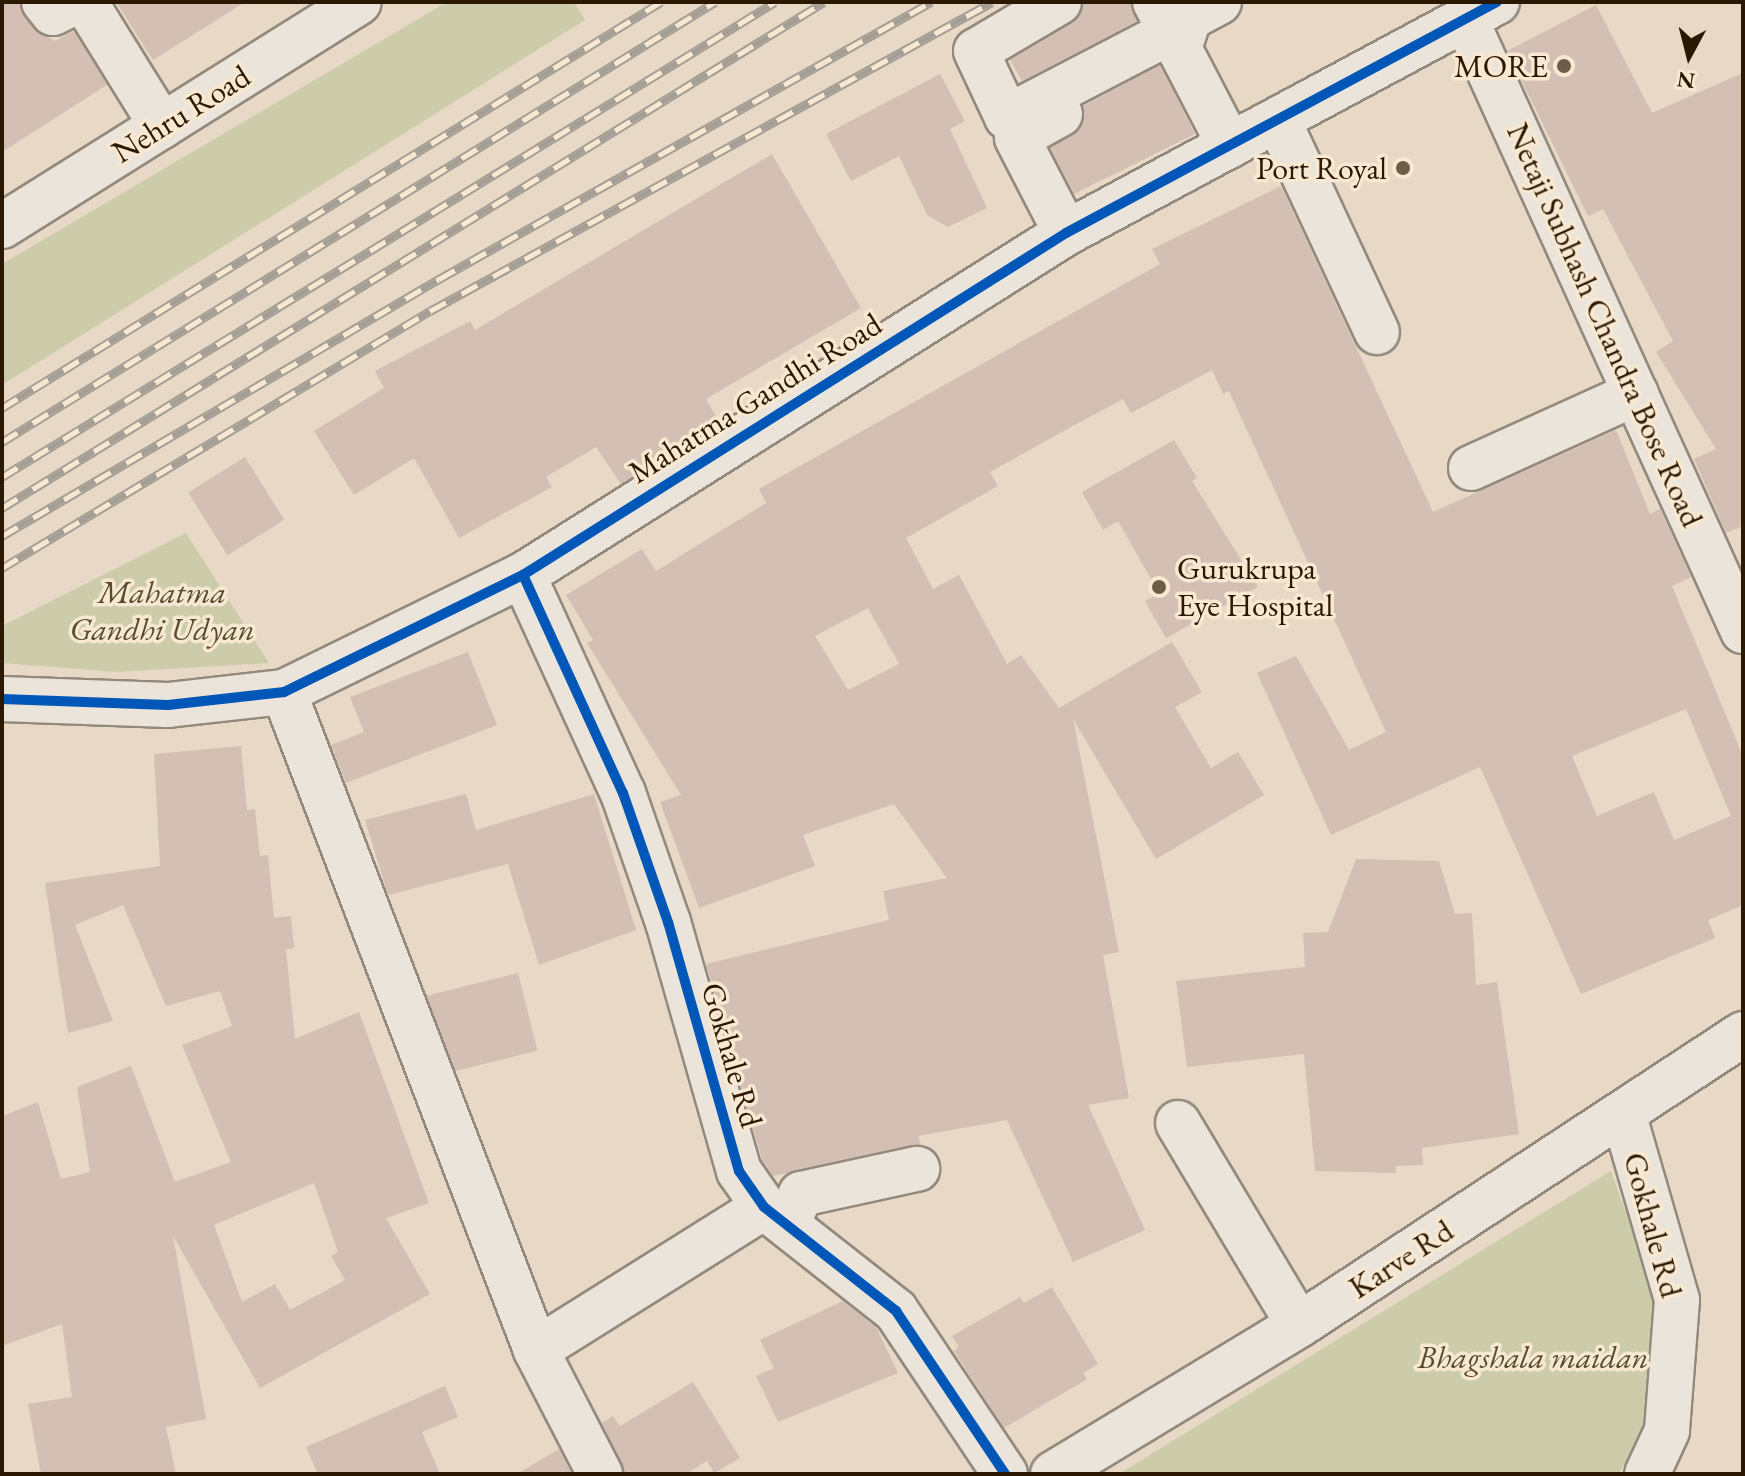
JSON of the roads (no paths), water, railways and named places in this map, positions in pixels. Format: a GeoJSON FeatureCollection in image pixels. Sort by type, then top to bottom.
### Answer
{"type":"FeatureCollection","features":[{"type":"Feature","properties":{"kind":"street"},"geometry":{"type":"LineString","coordinates":[[44,2],[53,13],[76,2]]}},
{"type":"Feature","properties":{"kind":"street"},"geometry":{"type":"LineString","coordinates":[[85,2],[162,126]]}},
{"type":"Feature","properties":{"kind":"street","name":"Nehru Road"},"geometry":{"type":"LineString","coordinates":[[2,226],[359,2]]}},
{"type":"Feature","properties":{"kind":"street"},"geometry":{"type":"LineString","coordinates":[[1059,2],[976,51],[1007,117],[1172,35]]}},
{"type":"Feature","properties":{"kind":"street"},"geometry":{"type":"LineString","coordinates":[[1066,233],[1018,135],[1172,35],[1189,18],[1219,2]]}},
{"type":"Feature","properties":{"kind":"street","name":"Mahatma Gandhi Road"},"geometry":{"type":"LineString","coordinates":[[2,699],[168,705],[284,692],[523,575],[1066,233],[1482,11]]}},
{"type":"Feature","properties":{"kind":"street","name":"Netaji Subhash Chandra Bose Road"},"geometry":{"type":"LineString","coordinates":[[1482,11],[1636,393],[1743,631]]}},
{"type":"Feature","properties":{"kind":"street"},"geometry":{"type":"LineString","coordinates":[[1172,35],[1230,146]]}},
{"type":"Feature","properties":{"kind":"street"},"geometry":{"type":"LineString","coordinates":[[1278,120],[1377,332]]}},
{"type":"Feature","properties":{"kind":"street"},"geometry":{"type":"LineString","coordinates":[[1471,468],[1636,393]]}},
{"type":"Feature","properties":{"kind":"street","name":"Gokhale Rd"},"geometry":{"type":"LineString","coordinates":[[523,575],[623,793],[668,922],[739,1171],[776,1216],[896,1311],[1005,1474]]}},
{"type":"Feature","properties":{"kind":"street"},"geometry":{"type":"LineString","coordinates":[[284,692],[536,1350],[600,1474]]}},
{"type":"Feature","properties":{"kind":"street","name":"Karve Rd"},"geometry":{"type":"LineString","coordinates":[[1053,1474],[1299,1325],[1624,1116],[1743,1034]]}},
{"type":"Feature","properties":{"kind":"street","name":"Gokhale Rd"},"geometry":{"type":"LineString","coordinates":[[1624,1116],[1677,1300],[1667,1431],[1647,1474]]}},
{"type":"Feature","properties":{"kind":"street"},"geometry":{"type":"LineString","coordinates":[[1178,1123],[1299,1325]]}},
{"type":"Feature","properties":{"kind":"street"},"geometry":{"type":"LineString","coordinates":[[536,1350],[776,1216],[801,1194],[917,1169]]}},
{"type":"Feature","properties":{"kind":"railway"},"geometry":{"type":"LineString","coordinates":[[2,408],[661,2]]}},
{"type":"Feature","properties":{"kind":"railway"},"geometry":{"type":"LineString","coordinates":[[2,442],[715,2]]}},
{"type":"Feature","properties":{"kind":"railway"},"geometry":{"type":"LineString","coordinates":[[2,477],[775,2]]}},
{"type":"Feature","properties":{"kind":"railway"},"geometry":{"type":"LineString","coordinates":[[2,508],[824,2]]}},
{"type":"Feature","properties":{"kind":"railway"},"geometry":{"type":"LineString","coordinates":[[2,536],[439,279],[931,2]]}},
{"type":"Feature","properties":{"kind":"railway"},"geometry":{"type":"LineString","coordinates":[[2,568],[430,311],[992,2]]}},
{"type":"Feature","properties":{"kind":"place","name":"MORE"},"geometry":{"type":"Point","coordinates":[1564,66]}},
{"type":"Feature","properties":{"kind":"place","name":"Port Royal"},"geometry":{"type":"Point","coordinates":[1403,168]}},
{"type":"Feature","properties":{"kind":"place","name":"Gurukrupa Eye Hospital"},"geometry":{"type":"Point","coordinates":[1159,587]}},
{"type":"Feature","properties":{"kind":"park label","name":"Mahatma Gandhi Udyan"},"geometry":{"type":"Point","coordinates":[162,612]}},
{"type":"Feature","properties":{"kind":"park label","name":"Bhagshala maidan"},"geometry":{"type":"Point","coordinates":[1533,1357]}}]}
